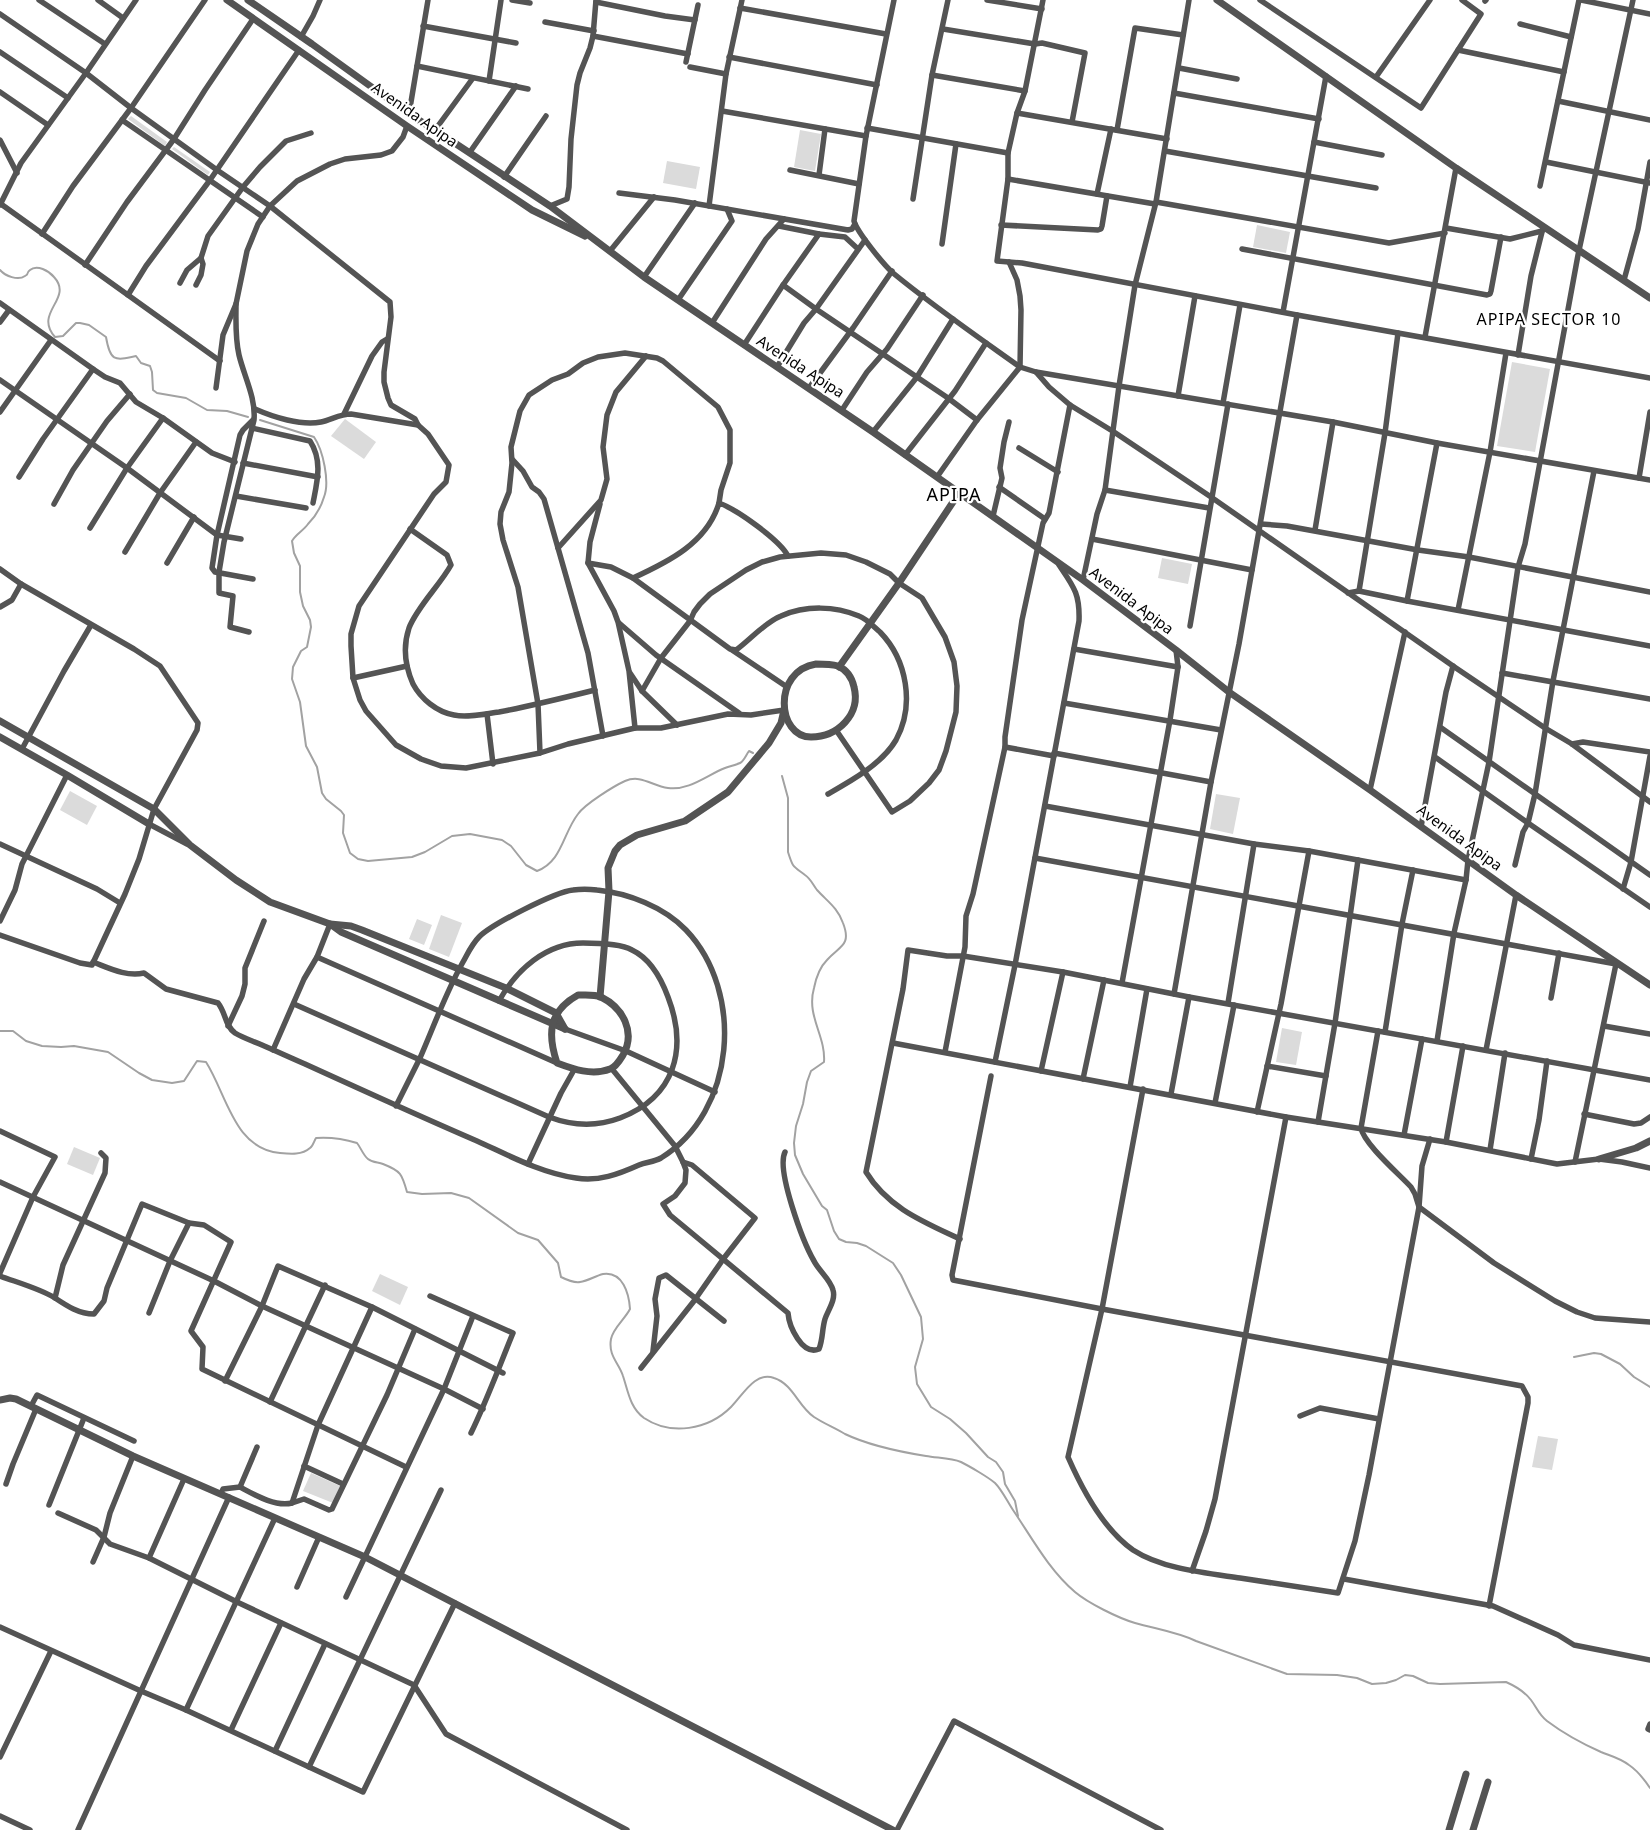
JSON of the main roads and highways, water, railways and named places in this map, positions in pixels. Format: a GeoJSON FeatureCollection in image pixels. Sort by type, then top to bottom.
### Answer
{"type":"FeatureCollection","features":[{"type":"Feature","properties":{"kind":"waterway"},"geometry":{"type":"LineString","coordinates":[[0,270],[8,276],[19,278],[26,275],[33,268],[39,268],[54,277],[59,285],[60,292],[48,320],[49,328],[55,337],[63,336],[76,323],[89,325],[106,337],[111,355],[118,359],[136,356],[141,363],[150,366],[153,390],[157,393],[186,398],[207,410],[227,411],[248,417]]}},
{"type":"Feature","properties":{"kind":"waterway"},"geometry":{"type":"LineString","coordinates":[[260,420],[314,437],[325,466],[326,491],[318,512],[292,541],[294,553],[300,566],[300,592],[303,606],[310,620],[311,627],[307,647],[301,651],[293,667],[292,679],[300,702],[306,746],[317,767],[322,793],[344,815],[343,833],[350,853],[358,859],[368,861],[412,857],[425,852],[452,836],[470,834],[502,840],[511,846],[526,865],[537,871],[552,861],[578,814],[587,805],[620,783],[636,779],[662,787],[683,787],[740,763],[749,751],[753,753]]}},
{"type":"Feature","properties":{"kind":"waterway"},"geometry":{"type":"LineString","coordinates":[[782,776],[788,798],[788,852],[791,861],[794,866],[809,878],[817,890],[835,909],[843,923],[846,937],[843,945],[822,966],[815,984],[812,1008],[822,1043],[824,1062],[811,1071],[807,1082],[796,1126],[795,1155],[803,1174],[822,1206],[827,1210],[834,1231],[839,1239],[866,1246],[893,1263],[901,1275],[921,1317],[923,1339],[915,1367],[917,1384],[931,1407],[950,1419],[988,1457],[996,1462],[1003,1472],[1005,1484],[1015,1501],[1018,1516]]}},
{"type":"Feature","properties":{"kind":"waterway"},"geometry":{"type":"LineString","coordinates":[[0,1031],[13,1031],[26,1041],[42,1046],[74,1046],[108,1052],[152,1080],[172,1083],[184,1081],[197,1061],[206,1062],[242,1131],[252,1142],[264,1149],[280,1153],[300,1153],[311,1147],[316,1138],[347,1140],[357,1143],[368,1159],[389,1166],[397,1171],[402,1177],[407,1192],[422,1194],[451,1193],[469,1198],[518,1233],[538,1240],[558,1263],[561,1277],[578,1282],[603,1274],[616,1276],[624,1285],[630,1309],[612,1335],[611,1350],[633,1404],[639,1414],[655,1424],[666,1427],[689,1428],[711,1421],[731,1407],[755,1381],[767,1377],[774,1378],[786,1385],[814,1417],[845,1434],[874,1445],[961,1462],[995,1483],[1057,1574],[1075,1592],[1112,1614],[1128,1621],[1181,1635],[1287,1674],[1337,1675],[1357,1678],[1372,1684],[1386,1683],[1405,1675],[1413,1676],[1428,1683],[1440,1684],[1506,1682],[1526,1694],[1547,1721],[1580,1742],[1626,1763],[1643,1778],[1650,1788]]}},
{"type":"Feature","properties":{"kind":"waterway"},"geometry":{"type":"LineString","coordinates":[[1574,1357],[1594,1353],[1601,1354],[1620,1364],[1634,1377],[1650,1387]]}},
{"type":"Feature","properties":{"kind":"district","name":"APIPA SECTOR 10"},"geometry":{"type":"Point","coordinates":[1549,319]}},
{"type":"Feature","properties":{"kind":"district","name":"APIPA"},"geometry":{"type":"Point","coordinates":[954,494]}}]}
